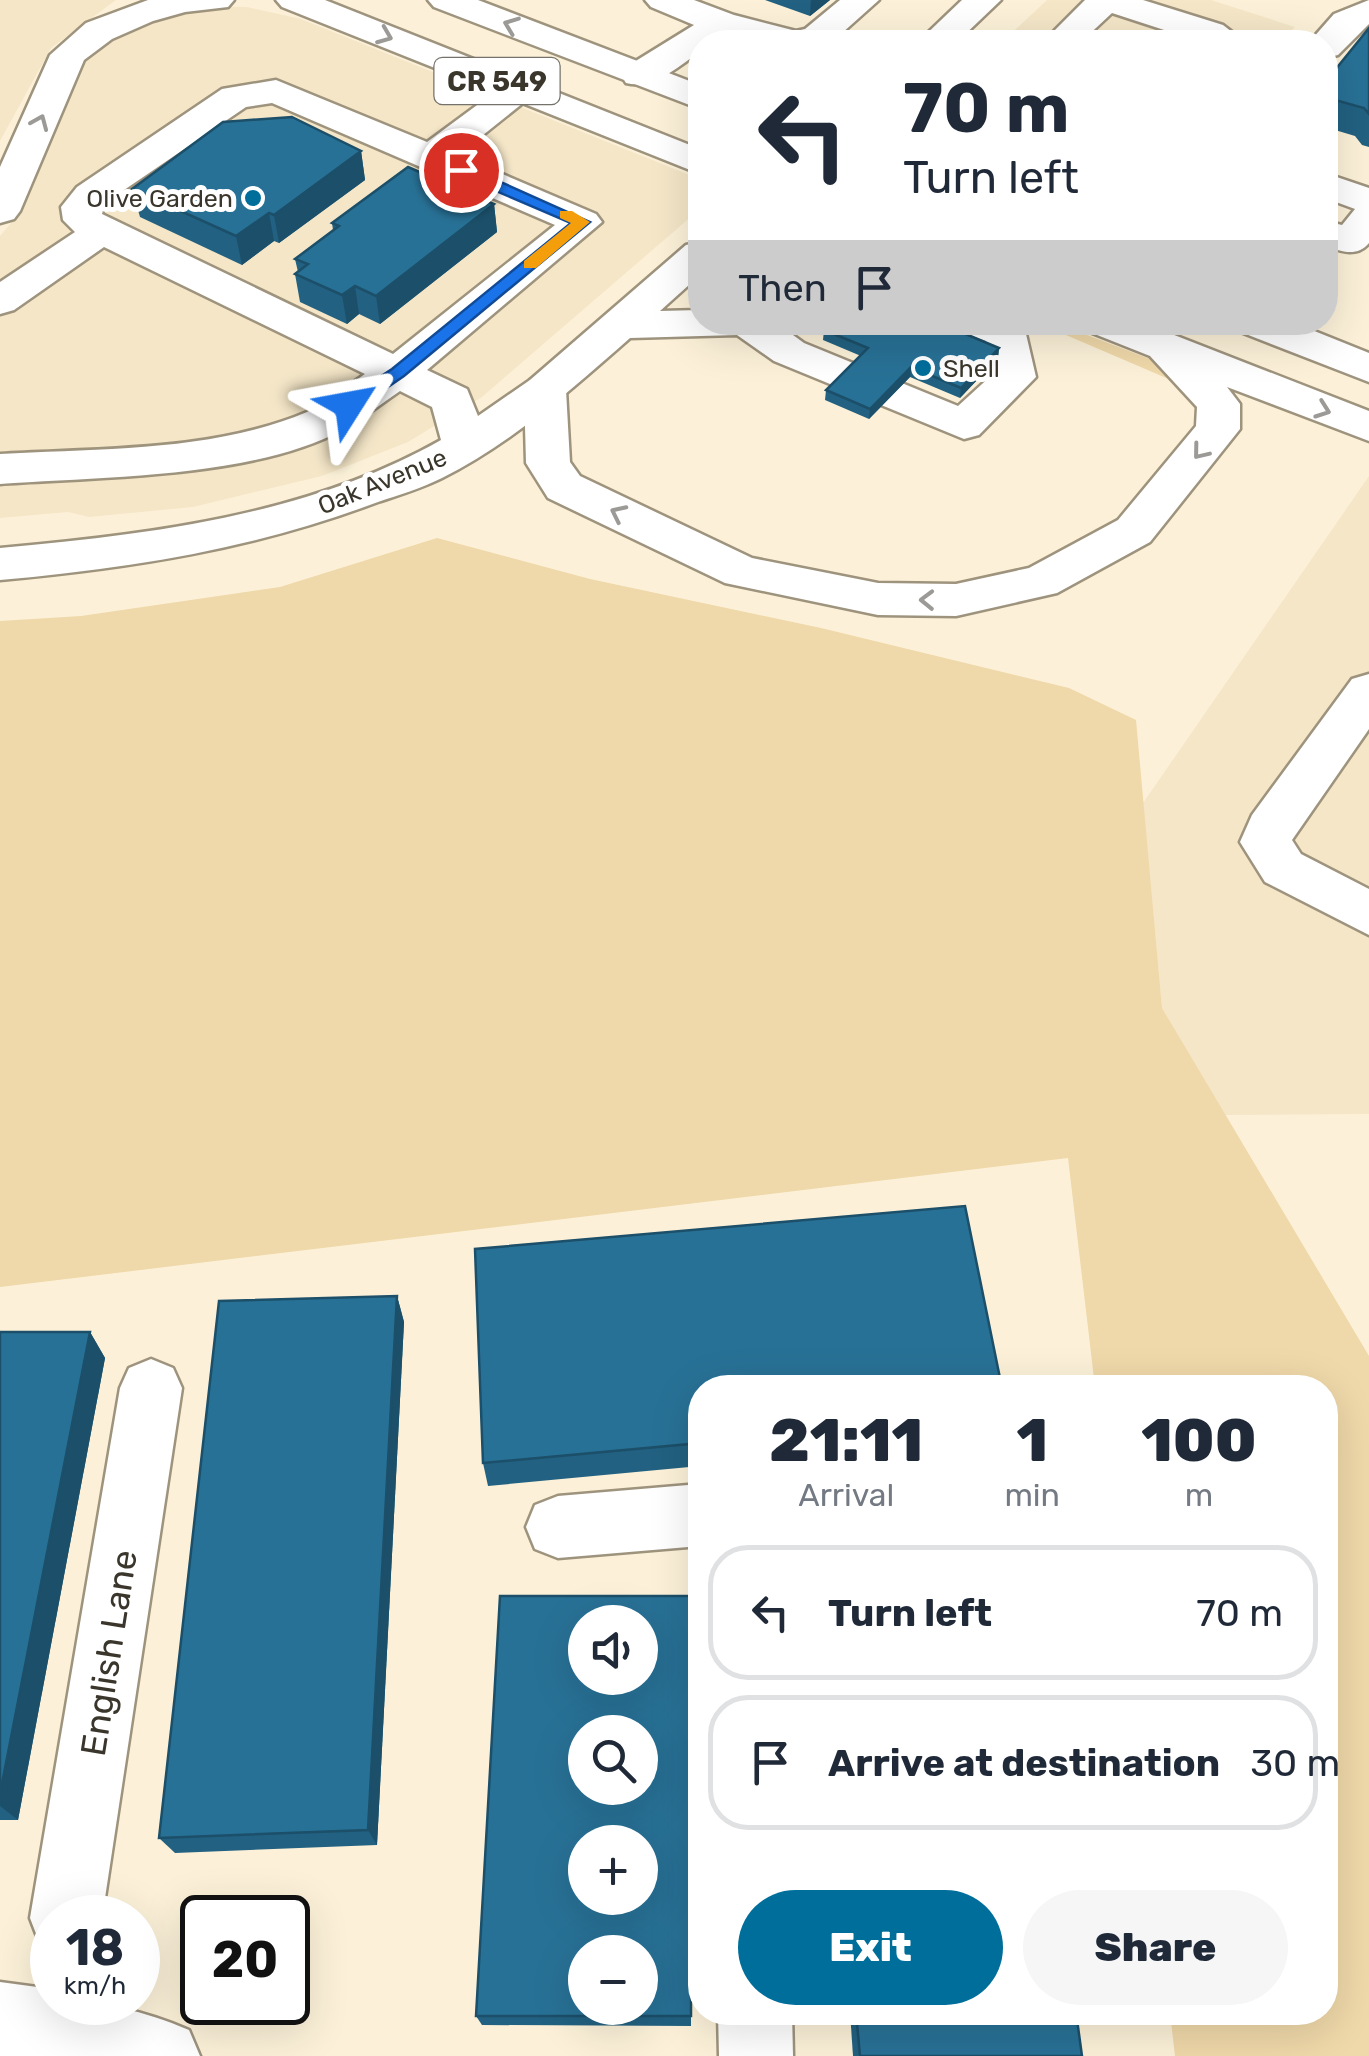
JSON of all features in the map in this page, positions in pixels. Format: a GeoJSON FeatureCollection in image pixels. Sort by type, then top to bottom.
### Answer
{"type":"FeatureCollection","features":[{"type":"Feature","properties":{"kind":"main road"},"geometry":{"type":"LineString","coordinates":[[0,211],[68,55],[98,31],[140,13],[184,1],[216,0]]}},
{"type":"Feature","properties":{"kind":"main road"},"geometry":{"type":"LineString","coordinates":[[254,0],[332,15]]}},
{"type":"Feature","properties":{"kind":"main road","name":"CR 549"},"geometry":{"type":"LineString","coordinates":[[294,0],[688,158]]}},
{"type":"Feature","properties":{"kind":"main road"},"geometry":{"type":"LineString","coordinates":[[663,0],[749,30]]}},
{"type":"Feature","properties":{"kind":"main road"},"geometry":{"type":"LineString","coordinates":[[824,30],[860,0]]}},
{"type":"Feature","properties":{"kind":"main road"},"geometry":{"type":"LineString","coordinates":[[949,30],[982,0]]}},
{"type":"Feature","properties":{"kind":"main road"},"geometry":{"type":"LineString","coordinates":[[1081,30],[1107,0],[1201,30]]}},
{"type":"Feature","properties":{"kind":"main road"},"geometry":{"type":"LineString","coordinates":[[1338,32],[1369,7],[1357,0]]}},
{"type":"Feature","properties":{"kind":"main road","name":"CR 549"},"geometry":{"type":"LineString","coordinates":[[459,2],[688,94]]}},
{"type":"Feature","properties":{"kind":"main road"},"geometry":{"type":"LineString","coordinates":[[710,30],[721,23]]}},
{"type":"Feature","properties":{"kind":"main road"},"geometry":{"type":"LineString","coordinates":[[639,76],[688,44]]}},
{"type":"Feature","properties":{"kind":"main road"},"geometry":{"type":"LineString","coordinates":[[431,157],[520,90]]}},
{"type":"Feature","properties":{"kind":"main road"},"geometry":{"type":"LineString","coordinates":[[0,469],[169,458],[254,444],[325,421],[398,372],[582,222],[276,91],[235,98],[91,194],[81,207],[83,220],[102,231],[398,372],[452,399],[464,446]]}},
{"type":"Feature","properties":{"kind":"main road"},"geometry":{"type":"LineString","coordinates":[[1338,190],[1369,201]]}},
{"type":"Feature","properties":{"kind":"main road"},"geometry":{"type":"LineString","coordinates":[[1338,237],[1350,241],[1369,218]]}},
{"type":"Feature","properties":{"kind":"main road"},"geometry":{"type":"LineString","coordinates":[[0,301],[102,231]]}},
{"type":"Feature","properties":{"kind":"main road","name":"Oak Avenue"},"geometry":{"type":"LineString","coordinates":[[0,564],[124,553],[310,511],[424,469],[545,390],[688,272]]}},
{"type":"Feature","properties":{"kind":"main road"},"geometry":{"type":"LineString","coordinates":[[618,326],[688,324]]}},
{"type":"Feature","properties":{"kind":"main road"},"geometry":{"type":"LineString","coordinates":[[766,335],[789,352],[964,425],[1014,377],[1007,335]]}},
{"type":"Feature","properties":{"kind":"main road"},"geometry":{"type":"LineString","coordinates":[[1134,335],[1369,427]]}},
{"type":"Feature","properties":{"kind":"main road"},"geometry":{"type":"LineString","coordinates":[[1284,335],[1369,370]]}},
{"type":"Feature","properties":{"kind":"main road"},"geometry":{"type":"LineString","coordinates":[[545,390],[548,463],[564,488],[740,572],[878,599],[956,600],[1041,582],[1134,531],[1218,429],[1220,404],[1166,348]]}},
{"type":"Feature","properties":{"kind":"main road"},"geometry":{"type":"LineString","coordinates":[[1369,692],[1270,829],[1266,842],[1283,868],[1369,914]]}},
{"type":"Feature","properties":{"kind":"main road","name":"English Lane"},"geometry":{"type":"LineString","coordinates":[[70,1895],[151,1388]]}},
{"type":"Feature","properties":{"kind":"main road"},"geometry":{"type":"LineString","coordinates":[[558,1527],[688,1516]]}},
{"type":"Feature","properties":{"kind":"main road"},"geometry":{"type":"LineString","coordinates":[[65,2025],[162,2056]]}},
{"type":"Feature","properties":{"kind":"main road"},"geometry":{"type":"LineString","coordinates":[[755,2025],[756,2056]]}},
{"type":"Feature","properties":{"kind":"shaded area"},"geometry":{"type":"Polygon","coordinates":[[[0,0],[116,0],[51,48],[0,141],[0,0]]]}},
{"type":"Feature","properties":{"kind":"shaded area"},"geometry":{"type":"Polygon","coordinates":[[[1047,0],[1211,0],[1295,27],[1292,30],[1015,30],[1047,0]]]}},
{"type":"Feature","properties":{"kind":"shaded area"},"geometry":{"type":"Polygon","coordinates":[[[210,6],[247,7],[301,19],[688,174],[688,219],[482,397],[408,442],[322,476],[193,507],[89,517],[68,512],[0,518],[0,236],[16,217],[82,63],[112,34],[143,20],[210,6]]]}},
{"type":"Feature","properties":{"kind":"shaded area"},"geometry":{"type":"Polygon","coordinates":[[[1066,335],[1087,335],[1158,362],[1192,389],[1066,335]]]}},
{"type":"Feature","properties":{"kind":"shaded area"},"geometry":{"type":"Polygon","coordinates":[[[1369,476],[1369,1114],[1225,1115],[1162,1008],[1143,803],[1369,476]]]}},
{"type":"Feature","properties":{"kind":"shaded area"},"geometry":{"type":"Polygon","coordinates":[[[437,538],[590,579],[821,628],[1069,688],[1136,720],[1162,1008],[1369,1356],[1369,2056],[1175,2056],[1171,2025],[1338,2025],[1338,1375],[1094,1375],[1068,1158],[0,1287],[0,621],[81,616],[280,587],[437,538]]]}},
{"type":"Feature","properties":{"kind":"building"},"geometry":{"type":"Polygon","coordinates":[[[1369,28],[1369,114],[1364,108],[1338,101],[1338,66],[1369,28]]]}},
{"type":"Feature","properties":{"kind":"building"},"geometry":{"type":"Polygon","coordinates":[[[292,117],[361,151],[274,215],[269,213],[236,236],[132,189],[223,122],[292,117]]]}},
{"type":"Feature","properties":{"kind":"building"},"geometry":{"type":"Polygon","coordinates":[[[408,167],[494,204],[376,296],[355,286],[342,295],[295,274],[308,264],[295,259],[339,226],[332,223],[408,167]]]}},
{"type":"Feature","properties":{"kind":"building","name":"Shell"},"geometry":{"type":"Polygon","coordinates":[[[836,335],[968,335],[999,348],[961,388],[911,367],[870,409],[826,390],[868,348],[836,335]]]}},
{"type":"Feature","properties":{"kind":"building"},"geometry":{"type":"Polygon","coordinates":[[[965,1206],[999,1375],[688,1375],[688,1444],[483,1463],[475,1249],[965,1206]]]}},
{"type":"Feature","properties":{"kind":"building"},"geometry":{"type":"Polygon","coordinates":[[[397,1296],[368,1830],[159,1838],[219,1301],[397,1296]]]}},
{"type":"Feature","properties":{"kind":"building"},"geometry":{"type":"Polygon","coordinates":[[[0,1332],[90,1332],[0,1794],[0,1332]]]}},
{"type":"Feature","properties":{"kind":"building"},"geometry":{"type":"Polygon","coordinates":[[[500,1596],[688,1596],[688,2016],[658,2016],[658,1935],[568,1935],[568,2016],[476,2016],[500,1596]]]}},
{"type":"Feature","properties":{"kind":"building"},"geometry":{"type":"Polygon","coordinates":[[[857,2025],[1078,2025],[1082,2056],[860,2056],[857,2025]]]}},
{"type":"Feature","properties":{"kind":"slow traffic"},"geometry":{"type":"LineString","coordinates":[[530,265],[582,222],[566,215]]}},
{"type":"Feature","properties":{"kind":"place","name":"Olive Garden"},"geometry":{"type":"Point","coordinates":[253,198]}},
{"type":"Feature","properties":{"kind":"place","name":"Shell"},"geometry":{"type":"Point","coordinates":[923,368]}},
{"type":"Feature","properties":{"kind":"route"},"geometry":{"type":"LineString","coordinates":[[349,405],[398,372],[582,222],[461,170]]}}]}
